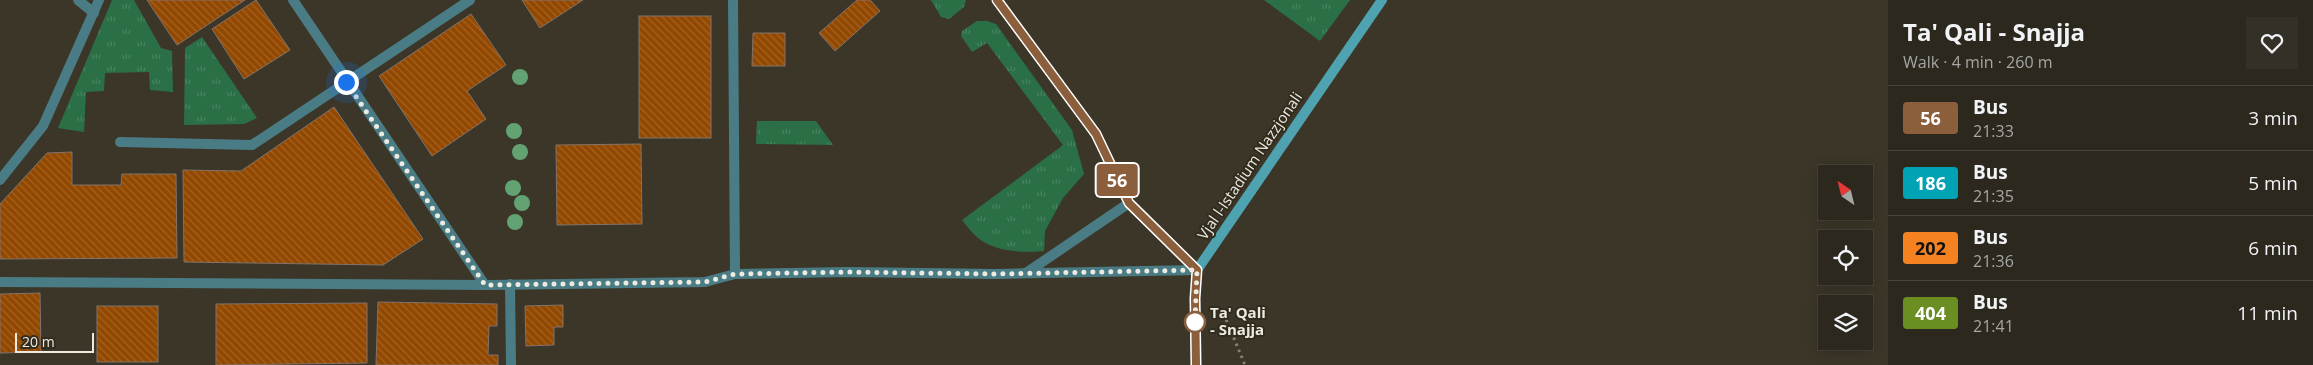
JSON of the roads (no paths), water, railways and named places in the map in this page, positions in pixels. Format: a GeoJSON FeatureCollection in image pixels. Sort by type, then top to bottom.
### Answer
{"type":"FeatureCollection","features":[{"type":"Feature","properties":{"kind":"main road","name":"Vjal l-Istadium Nazzjonali"},"geometry":{"type":"LineString","coordinates":[[1197,270],[1382,0]]}},
{"type":"Feature","properties":{"kind":"main road"},"geometry":{"type":"LineString","coordinates":[[1196,365],[1195,298],[1197,270]]}},
{"type":"Feature","properties":{"kind":"street"},"geometry":{"type":"LineString","coordinates":[[78,0],[94,13]]}},
{"type":"Feature","properties":{"kind":"street"},"geometry":{"type":"LineString","coordinates":[[0,180],[44,126],[99,0]]}},
{"type":"Feature","properties":{"kind":"street"},"geometry":{"type":"LineString","coordinates":[[293,0],[346,82],[485,285]]}},
{"type":"Feature","properties":{"kind":"street"},"geometry":{"type":"LineString","coordinates":[[120,142],[252,145],[470,0]]}},
{"type":"Feature","properties":{"kind":"street"},"geometry":{"type":"LineString","coordinates":[[733,0],[735,274]]}},
{"type":"Feature","properties":{"kind":"street"},"geometry":{"type":"LineString","coordinates":[[997,0],[1096,134],[1129,203],[1197,270]]}},
{"type":"Feature","properties":{"kind":"street"},"geometry":{"type":"LineString","coordinates":[[1026,273],[1129,203]]}},
{"type":"Feature","properties":{"kind":"street"},"geometry":{"type":"LineString","coordinates":[[0,282],[485,285],[705,282],[735,274],[1026,273],[1197,270]]}},
{"type":"Feature","properties":{"kind":"street"},"geometry":{"type":"LineString","coordinates":[[510,284],[510,365]]}},
{"type":"Feature","properties":{"kind":"place","name":"Ta' Qali - Snajja"},"geometry":{"type":"Point","coordinates":[1195,322]}}]}
